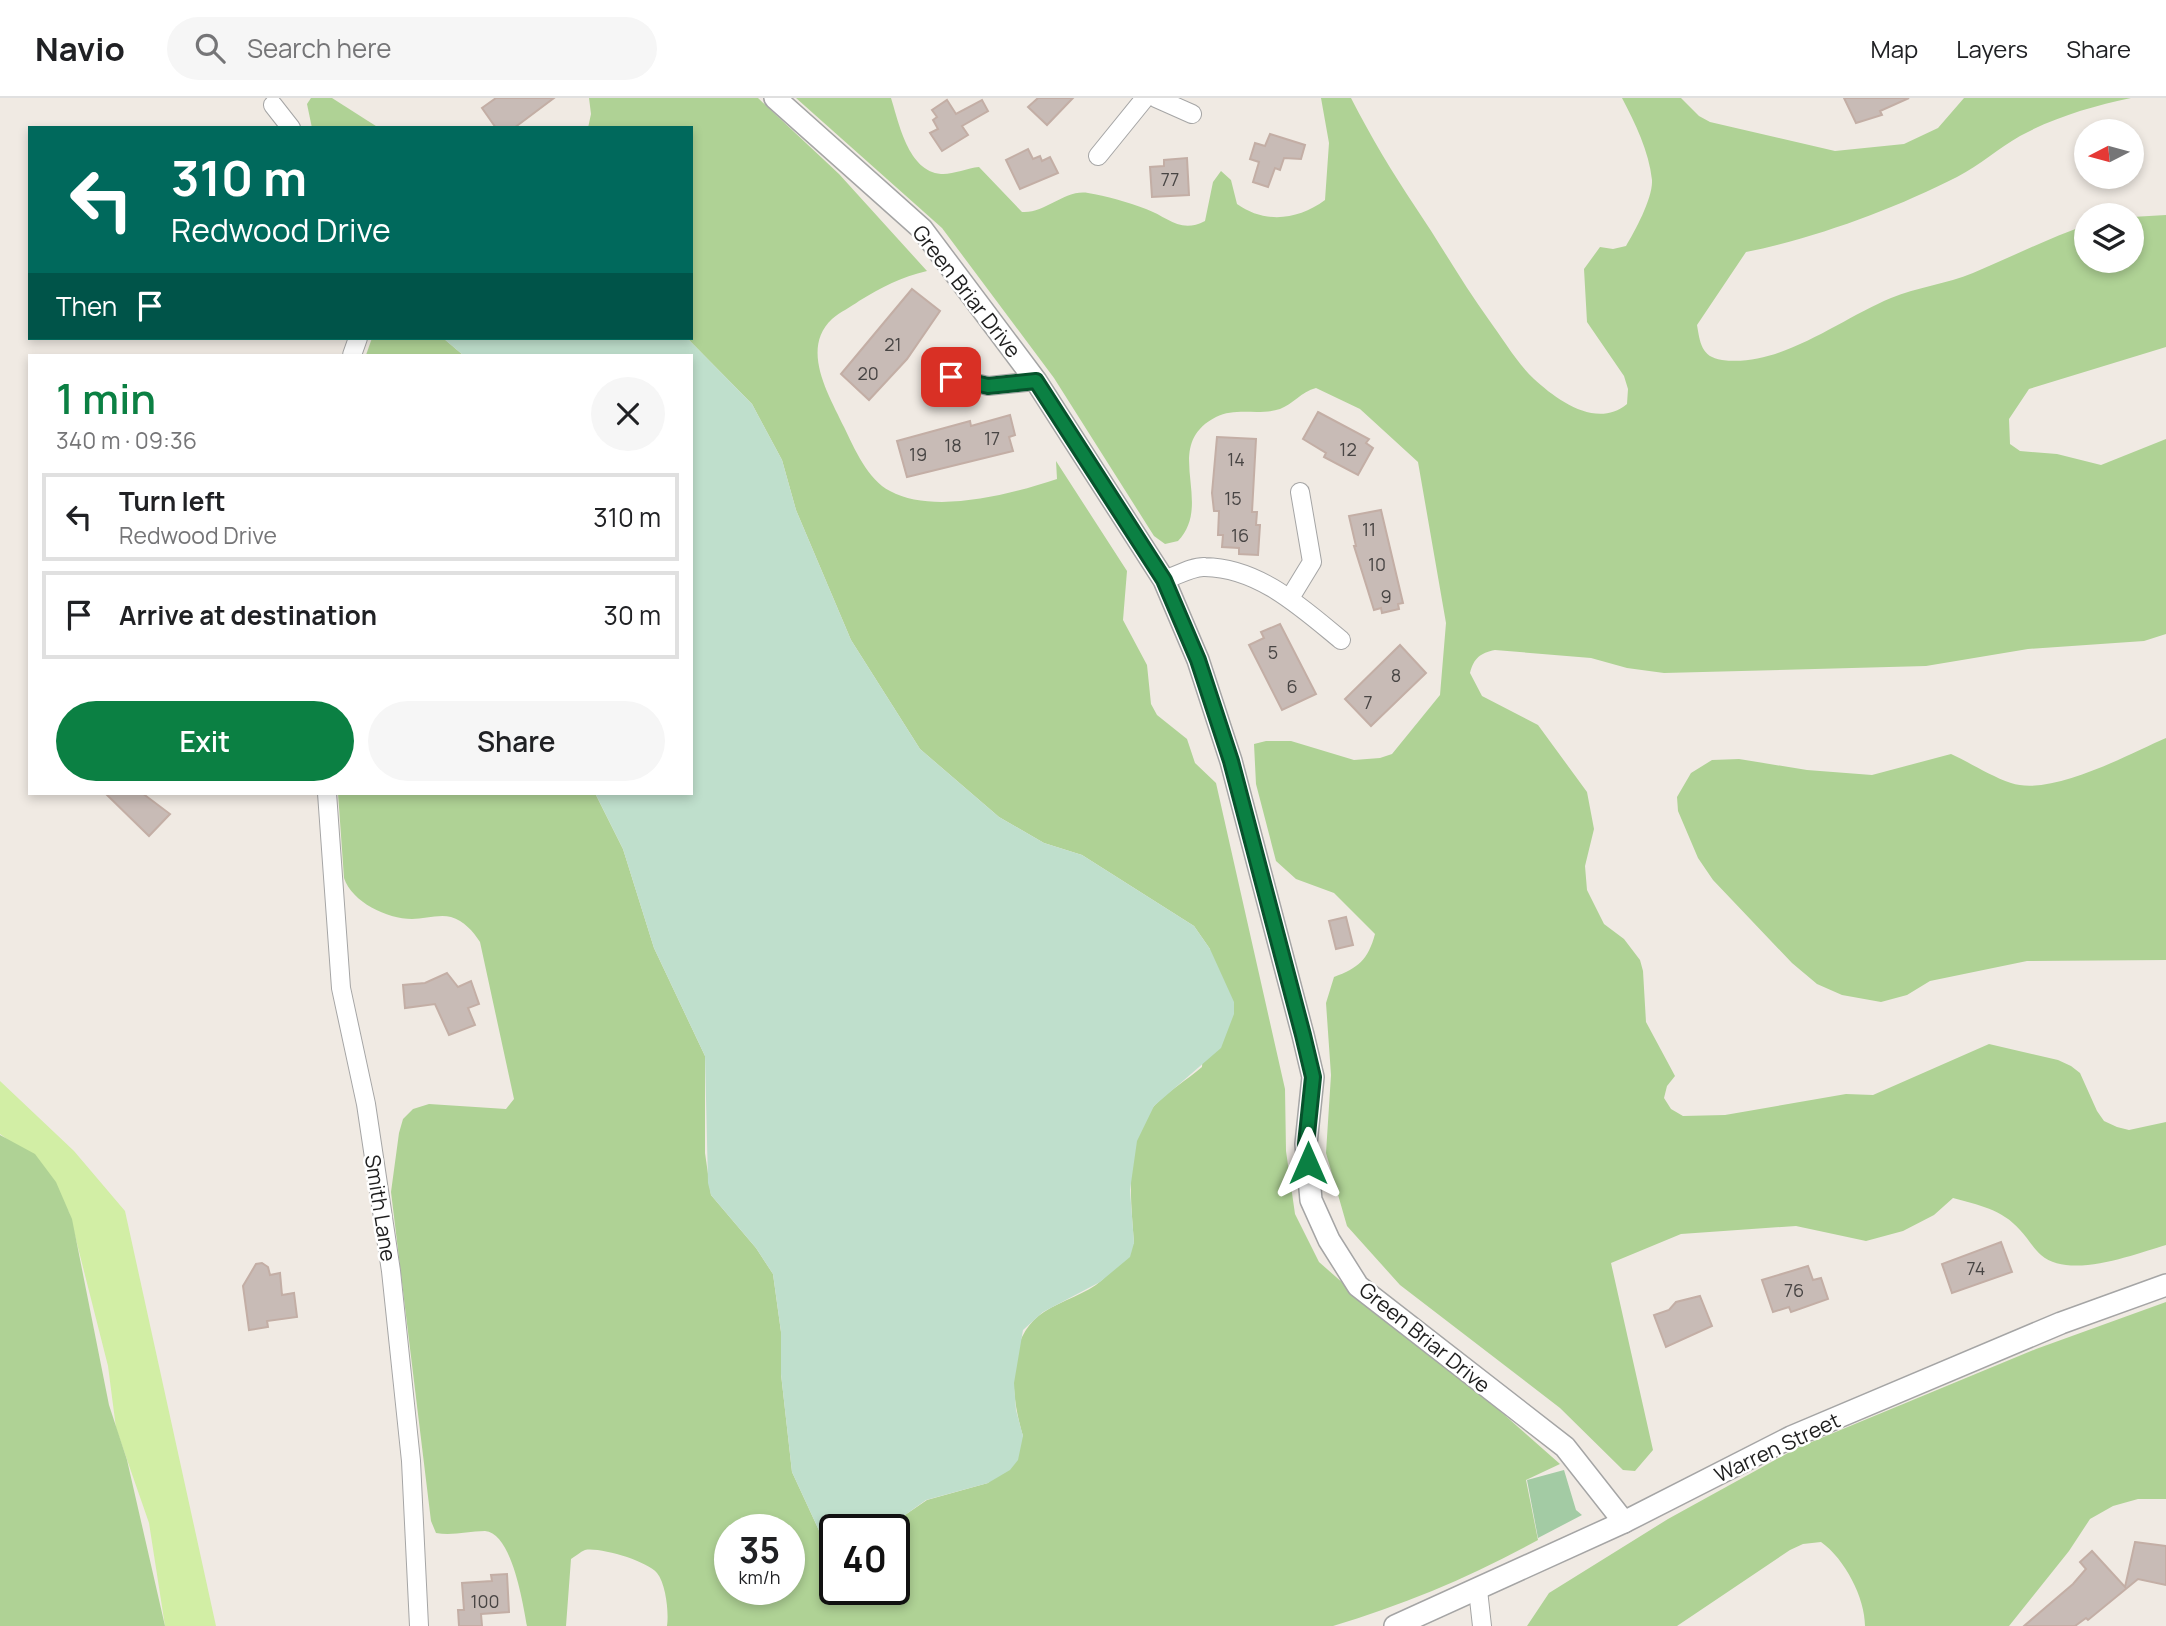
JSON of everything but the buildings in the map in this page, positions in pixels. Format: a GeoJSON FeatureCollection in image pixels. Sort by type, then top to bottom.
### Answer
{"type":"FeatureCollection","features":[{"type":"Feature","properties":{"kind":"street","name":"Green Briar Drive"},"geometry":{"type":"LineString","coordinates":[[775,98],[922,229],[1036,381],[1164,580],[1198,660],[1231,761],[1303,1035],[1313,1077],[1306,1144],[1311,1200],[1329,1240],[1358,1286],[1565,1447],[1623,1522]]}},
{"type":"Feature","properties":{"kind":"street"},"geometry":{"type":"LineString","coordinates":[[1098,156],[1146,98]]}},
{"type":"Feature","properties":{"kind":"street"},"geometry":{"type":"LineString","coordinates":[[1156,98],[1192,114]]}},
{"type":"Feature","properties":{"kind":"street"},"geometry":{"type":"LineString","coordinates":[[273,105],[289,126]]}},
{"type":"Feature","properties":{"kind":"street"},"geometry":{"type":"LineString","coordinates":[[951,377],[988,386],[1036,381]]}},
{"type":"Feature","properties":{"kind":"street"},"geometry":{"type":"LineString","coordinates":[[1290,598],[1312,562],[1300,492]]}},
{"type":"Feature","properties":{"kind":"street"},"geometry":{"type":"LineString","coordinates":[[1164,580],[1203,566],[1245,574],[1290,598],[1341,640]]}},
{"type":"Feature","properties":{"kind":"street","name":"Smith Lane"},"geometry":{"type":"LineString","coordinates":[[327,795],[341,988],[366,1104],[392,1284],[411,1461],[419,1626]]}},
{"type":"Feature","properties":{"kind":"street","name":"Warren Street"},"geometry":{"type":"LineString","coordinates":[[1395,1626],[1623,1522],[1797,1434],[2061,1322],[2166,1285]]}},
{"type":"Feature","properties":{"kind":"street"},"geometry":{"type":"LineString","coordinates":[[1478,1590],[1482,1626]]}},
{"type":"Feature","properties":{"kind":"green space"},"geometry":{"type":"Polygon","coordinates":[[[311,98],[332,98],[376,126],[312,126],[307,104],[311,98]]]}},
{"type":"Feature","properties":{"kind":"green space"},"geometry":{"type":"Polygon","coordinates":[[[589,98],[758,98],[839,174],[927,271],[884,287],[838,314],[823,331],[818,344],[820,372],[825,387],[862,463],[875,479],[890,491],[908,498],[950,502],[973,500],[1018,491],[1057,479],[1056,461],[1127,571],[1123,620],[1147,665],[1151,704],[1157,715],[1187,739],[1195,763],[1216,783],[1285,1089],[1286,1151],[1295,1214],[1319,1262],[1386,1321],[1499,1410],[1560,1464],[1526,1480],[1538,1540],[1438,1589],[1333,1626],[667,1626],[668,1614],[663,1584],[652,1568],[623,1556],[585,1550],[571,1559],[566,1626],[527,1626],[515,1571],[502,1544],[494,1535],[485,1531],[436,1533],[431,1521],[391,1192],[399,1133],[403,1119],[413,1109],[429,1104],[506,1109],[514,1099],[480,942],[468,927],[451,917],[412,919],[392,916],[372,908],[354,895],[344,878],[338,795],[596,795],[623,849],[654,948],[705,1056],[705,1153],[711,1195],[756,1248],[773,1274],[781,1332],[781,1374],[792,1472],[819,1530],[819,1605],[910,1605],[910,1514],[906,1514],[927,1500],[988,1483],[1023,1436],[1014,1386],[1014,1369],[1022,1337],[1031,1323],[1044,1312],[1102,1280],[1134,1243],[1131,1171],[1138,1135],[1155,1105],[1202,1067],[1210,949],[1194,926],[1082,855],[1044,843],[999,817],[920,749],[851,640],[796,510],[782,460],[752,404],[689,340],[693,340],[693,126],[588,126],[591,114],[589,98]]]}},
{"type":"Feature","properties":{"kind":"green space"},"geometry":{"type":"Polygon","coordinates":[[[796,98],[891,98],[907,144],[920,164],[941,174],[979,167],[1022,212],[1039,209],[1071,195],[1088,193],[1132,204],[1174,223],[1188,226],[1205,221],[1213,182],[1221,171],[1231,180],[1237,204],[1259,215],[1293,215],[1325,200],[1329,143],[1321,98],[1351,98],[1399,181],[1510,351],[1534,379],[1554,396],[1578,409],[1603,414],[1627,404],[1628,389],[1624,376],[1587,322],[1584,269],[1600,247],[1613,249],[1626,246],[1647,205],[1652,187],[1645,148],[1622,98],[1681,98],[1699,116],[1710,122],[1835,151],[1904,144],[1938,128],[1964,98],[2131,98],[2074,113],[2033,129],[1957,177],[1881,211],[1827,231],[1746,252],[1697,325],[1703,348],[1710,356],[1722,360],[1766,357],[1809,340],[1891,298],[1963,277],[2074,230],[2074,273],[2144,273],[2144,216],[2166,215],[2166,347],[2029,389],[2009,419],[2010,444],[2020,451],[2057,454],[2101,465],[2166,439],[2166,634],[2144,641],[2028,649],[1926,666],[1664,673],[1627,668],[1591,658],[1495,650],[1478,657],[1470,673],[1482,696],[1538,725],[1587,792],[1594,829],[1585,866],[1587,890],[1604,924],[1624,939],[1640,960],[1646,1022],[1675,1076],[1667,1086],[1664,1098],[1671,1109],[1683,1116],[1725,1115],[1846,1094],[1873,1095],[1989,1044],[2058,1060],[2080,1073],[2104,1121],[2129,1130],[2166,1122],[2166,1245],[2103,1263],[2068,1265],[2053,1262],[2041,1255],[2005,1217],[1953,1198],[1934,1215],[1903,1231],[1866,1241],[1796,1226],[1681,1234],[1611,1263],[1653,1450],[1635,1471],[1623,1470],[1560,1408],[1400,1285],[1347,1226],[1326,1153],[1331,1075],[1326,1003],[1334,977],[1361,962],[1375,934],[1334,893],[1296,879],[1276,861],[1256,784],[1254,744],[1291,741],[1354,760],[1380,758],[1392,754],[1440,695],[1446,623],[1418,462],[1360,409],[1316,388],[1280,409],[1224,414],[1200,429],[1192,443],[1189,459],[1192,509],[1188,526],[1178,541],[1165,544],[1154,536],[1054,378],[942,228],[796,98]]]}},
{"type":"Feature","properties":{"kind":"green space"},"geometry":{"type":"Polygon","coordinates":[[[371,340],[445,340],[462,354],[366,354],[371,340]]]}},
{"type":"Feature","properties":{"kind":"green space"},"geometry":{"type":"Polygon","coordinates":[[[445,340],[689,340],[752,404],[782,460],[796,510],[851,640],[920,749],[999,817],[1044,843],[1082,855],[1194,926],[1210,949],[1234,1002],[1234,1014],[1221,1048],[1154,1106],[1137,1141],[1130,1190],[1134,1243],[1130,1257],[1100,1282],[1043,1312],[1023,1330],[1014,1383],[1016,1410],[1023,1436],[1018,1460],[1010,1470],[988,1483],[926,1500],[906,1514],[819,1514],[819,1530],[792,1472],[781,1374],[781,1332],[773,1274],[756,1248],[711,1195],[708,1183],[705,1056],[654,948],[623,849],[596,795],[693,795],[693,354],[462,354],[445,340]]]}},
{"type":"Feature","properties":{"kind":"green space"},"geometry":{"type":"Polygon","coordinates":[[[2166,738],[2166,960],[2027,961],[1930,981],[1907,995],[1881,1002],[1842,995],[1817,984],[1792,963],[1713,880],[1698,858],[1678,811],[1677,797],[1691,773],[1712,760],[1739,759],[1807,770],[1872,775],[1951,754],[2003,780],[2028,786],[2047,784],[2090,772],[2166,738]]]}},
{"type":"Feature","properties":{"kind":"green space"},"geometry":{"type":"Polygon","coordinates":[[[0,1081],[74,1151],[125,1211],[216,1626],[165,1626],[149,1523],[116,1428],[108,1366],[69,1212],[34,1159],[0,1134],[0,1081]]]}},
{"type":"Feature","properties":{"kind":"green space"},"geometry":{"type":"Polygon","coordinates":[[[0,1135],[35,1154],[56,1182],[72,1219],[109,1405],[127,1460],[165,1626],[0,1626],[0,1135]]]}},
{"type":"Feature","properties":{"kind":"green space"},"geometry":{"type":"Polygon","coordinates":[[[2166,1302],[2166,1499],[2138,1499],[2113,1506],[2090,1519],[2069,1551],[2009,1626],[1865,1626],[1862,1603],[1852,1580],[1838,1558],[1821,1542],[1803,1544],[1790,1550],[1677,1626],[1527,1626],[1549,1593],[1668,1519],[1797,1448],[2036,1349],[2166,1302]]]}},
{"type":"Feature","properties":{"kind":"green space"},"geometry":{"type":"Polygon","coordinates":[[[1564,1470],[1576,1510],[1582,1515],[1538,1538],[1527,1480],[1564,1470]]]}},
{"type":"Feature","properties":{"kind":"route"},"geometry":{"type":"LineString","coordinates":[[951,377],[988,386],[1036,381],[1164,580],[1198,660],[1231,761],[1303,1035],[1313,1077],[1306,1144],[1308,1163]]}}]}
